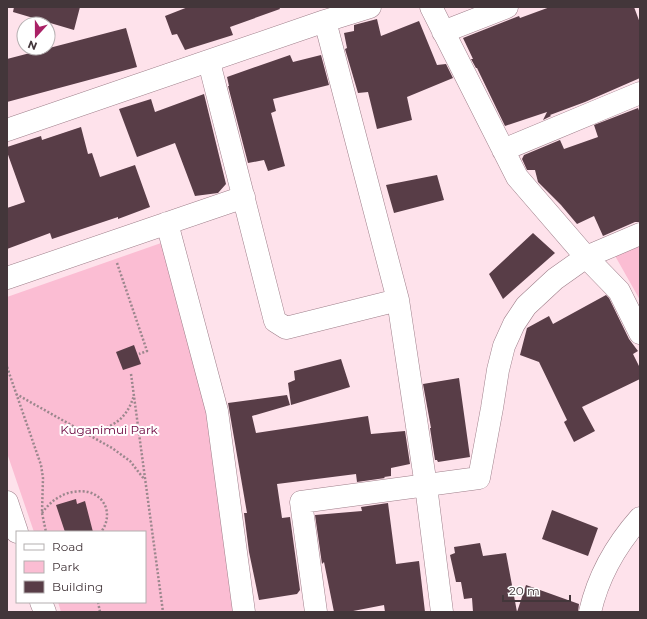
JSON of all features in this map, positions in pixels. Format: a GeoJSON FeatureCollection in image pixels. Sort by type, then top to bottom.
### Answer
{"type":"FeatureCollection","features":[{"type":"Feature","properties":{"kind":"street"},"geometry":{"type":"LineString","coordinates":[[7,130],[370,7]]}},
{"type":"Feature","properties":{"kind":"street"},"geometry":{"type":"LineString","coordinates":[[431,7],[517,177],[586,257],[618,291],[640,334]]}},
{"type":"Feature","properties":{"kind":"street"},"geometry":{"type":"LineString","coordinates":[[443,32],[507,7]]}},
{"type":"Feature","properties":{"kind":"street"},"geometry":{"type":"LineString","coordinates":[[325,21],[398,300],[426,486],[442,612]]}},
{"type":"Feature","properties":{"kind":"street"},"geometry":{"type":"LineString","coordinates":[[210,62],[275,322],[286,328],[398,300]]}},
{"type":"Feature","properties":{"kind":"street"},"geometry":{"type":"LineString","coordinates":[[503,150],[640,93]]}},
{"type":"Feature","properties":{"kind":"street"},"geometry":{"type":"LineString","coordinates":[[7,278],[244,197]]}},
{"type":"Feature","properties":{"kind":"street"},"geometry":{"type":"LineString","coordinates":[[167,223],[217,411],[244,612]]}},
{"type":"Feature","properties":{"kind":"street"},"geometry":{"type":"LineString","coordinates":[[312,612],[301,502],[478,478],[498,370],[504,346],[514,324],[526,306],[556,279],[586,257],[640,234]]}},
{"type":"Feature","properties":{"kind":"street"},"geometry":{"type":"LineString","coordinates":[[7,502],[17,531]]}},
{"type":"Feature","properties":{"kind":"street"},"geometry":{"type":"LineString","coordinates":[[590,612],[606,566],[628,532],[640,518]]}},
{"type":"Feature","properties":{"kind":"path"},"geometry":{"type":"LineString","coordinates":[[116,262],[148,351],[139,354]]}},
{"type":"Feature","properties":{"kind":"path"},"geometry":{"type":"LineString","coordinates":[[7,367],[41,465],[43,478],[42,513],[46,531]]}},
{"type":"Feature","properties":{"kind":"path"},"geometry":{"type":"LineString","coordinates":[[131,374],[163,612]]}},
{"type":"Feature","properties":{"kind":"path"},"geometry":{"type":"LineString","coordinates":[[16,394],[86,432],[122,454],[138,470],[146,481]]}},
{"type":"Feature","properties":{"kind":"path"},"geometry":{"type":"LineString","coordinates":[[86,432],[107,428],[116,423],[128,410],[134,394]]}},
{"type":"Feature","properties":{"kind":"path"},"geometry":{"type":"LineString","coordinates":[[42,513],[50,504],[61,496],[76,491],[89,492],[100,498],[106,507],[108,518],[102,531]]}},
{"type":"Feature","properties":{"kind":"green space","name":"Kuganimui Park"},"geometry":{"type":"Polygon","coordinates":[[[164,242],[206,394],[237,612],[61,612],[58,603],[146,603],[146,531],[34,531],[7,453],[7,297],[164,242]]]}},
{"type":"Feature","properties":{"kind":"green space"},"geometry":{"type":"Polygon","coordinates":[[[640,244],[640,300],[614,254],[640,244]]]}},
{"type":"Feature","properties":{"kind":"building"},"geometry":{"type":"Polygon","coordinates":[[[14,7],[80,7],[74,30],[56,25],[56,16],[27,16],[13,12],[14,7]]]}},
{"type":"Feature","properties":{"kind":"building"},"geometry":{"type":"Polygon","coordinates":[[[188,7],[279,7],[280,9],[230,27],[233,35],[185,50],[177,34],[172,35],[165,16],[188,7]]]}},
{"type":"Feature","properties":{"kind":"building"},"geometry":{"type":"Polygon","coordinates":[[[550,7],[634,7],[640,23],[640,78],[585,102],[550,115],[551,116],[543,120],[547,112],[505,126],[477,68],[471,59],[473,59],[463,38],[519,16],[520,18],[550,7]]]}},
{"type":"Feature","properties":{"kind":"building"},"geometry":{"type":"Polygon","coordinates":[[[377,19],[381,36],[419,21],[437,65],[446,64],[453,78],[407,97],[412,120],[377,129],[368,92],[358,93],[345,49],[347,48],[344,33],[354,31],[354,25],[377,19]]]}},
{"type":"Feature","properties":{"kind":"building"},"geometry":{"type":"Polygon","coordinates":[[[126,28],[137,67],[7,102],[7,59],[19,56],[56,56],[56,46],[126,28]]]}},
{"type":"Feature","properties":{"kind":"building"},"geometry":{"type":"Polygon","coordinates":[[[290,55],[293,62],[321,55],[329,85],[273,99],[276,111],[271,113],[285,166],[268,171],[264,160],[248,163],[227,77],[290,55]]]}},
{"type":"Feature","properties":{"kind":"building"},"geometry":{"type":"Polygon","coordinates":[[[204,94],[226,184],[218,193],[195,196],[175,143],[137,157],[119,109],[151,99],[155,112],[204,94]]]}},
{"type":"Feature","properties":{"kind":"building"},"geometry":{"type":"Polygon","coordinates":[[[638,108],[640,113],[640,222],[635,222],[603,236],[594,216],[577,224],[561,205],[538,182],[535,170],[527,170],[522,159],[524,155],[560,140],[564,149],[598,137],[594,125],[638,108]]]}},
{"type":"Feature","properties":{"kind":"building"},"geometry":{"type":"Polygon","coordinates":[[[81,127],[88,154],[92,153],[100,177],[135,165],[150,207],[118,219],[118,217],[52,239],[50,233],[7,249],[7,208],[25,202],[7,152],[7,147],[41,136],[42,140],[81,127]]]}},
{"type":"Feature","properties":{"kind":"building"},"geometry":{"type":"Polygon","coordinates":[[[437,175],[444,200],[394,213],[386,185],[437,175]]]}},
{"type":"Feature","properties":{"kind":"building"},"geometry":{"type":"Polygon","coordinates":[[[533,233],[555,253],[503,299],[489,274],[533,233]]]}},
{"type":"Feature","properties":{"kind":"building"},"geometry":{"type":"Polygon","coordinates":[[[606,295],[609,298],[629,339],[638,351],[633,354],[640,368],[640,379],[582,407],[595,431],[574,442],[564,422],[567,420],[539,362],[520,355],[527,328],[549,316],[553,324],[606,295]]]}},
{"type":"Feature","properties":{"kind":"building"},"geometry":{"type":"Polygon","coordinates":[[[134,345],[141,364],[123,370],[116,352],[134,345]]]}},
{"type":"Feature","properties":{"kind":"building"},"geometry":{"type":"Polygon","coordinates":[[[341,359],[350,387],[291,405],[288,383],[295,380],[294,371],[341,359]]]}},
{"type":"Feature","properties":{"kind":"building"},"geometry":{"type":"Polygon","coordinates":[[[459,378],[470,457],[438,462],[435,460],[423,384],[459,378]]]}},
{"type":"Feature","properties":{"kind":"building"},"geometry":{"type":"Polygon","coordinates":[[[287,395],[290,405],[252,416],[256,433],[368,416],[371,434],[405,431],[410,464],[391,468],[391,476],[384,477],[385,478],[357,482],[356,474],[277,484],[282,518],[290,517],[300,590],[297,594],[259,600],[249,552],[244,513],[247,513],[228,403],[287,395]]]}},
{"type":"Feature","properties":{"kind":"building"},"geometry":{"type":"Polygon","coordinates":[[[76,499],[77,504],[85,501],[93,531],[65,531],[56,505],[76,499]]]}},
{"type":"Feature","properties":{"kind":"building"},"geometry":{"type":"Polygon","coordinates":[[[388,503],[396,564],[419,561],[425,612],[385,612],[384,605],[348,612],[334,612],[324,562],[322,564],[315,515],[362,511],[361,507],[388,503]]]}},
{"type":"Feature","properties":{"kind":"building"},"geometry":{"type":"Polygon","coordinates":[[[552,510],[598,528],[588,556],[542,539],[552,510]]]}},
{"type":"Feature","properties":{"kind":"building"},"geometry":{"type":"Polygon","coordinates":[[[480,543],[483,556],[506,553],[517,612],[473,612],[472,598],[464,599],[461,582],[456,582],[450,555],[455,553],[454,547],[480,543]]]}},
{"type":"Feature","properties":{"kind":"building"},"geometry":{"type":"Polygon","coordinates":[[[526,585],[579,604],[578,612],[517,612],[526,585]]]}}]}
